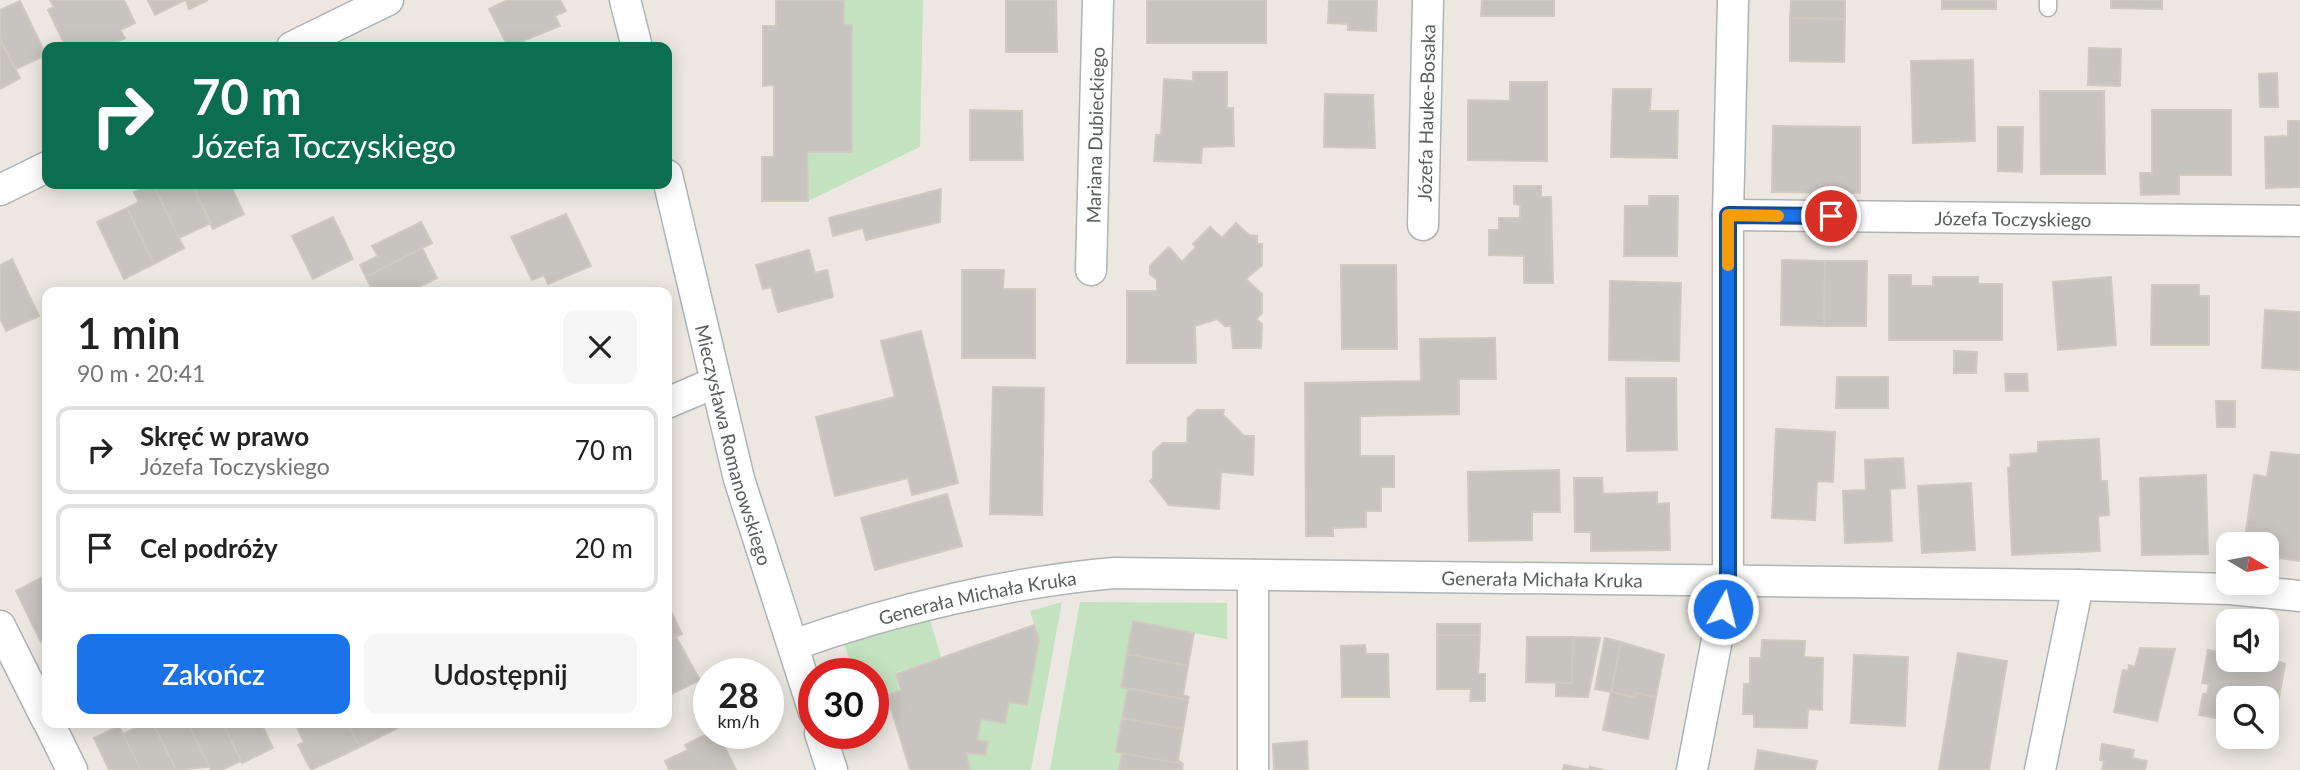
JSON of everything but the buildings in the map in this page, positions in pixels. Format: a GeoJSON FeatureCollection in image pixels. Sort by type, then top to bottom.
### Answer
{"type":"FeatureCollection","features":[{"type":"Feature","properties":{"kind":"street"},"geometry":{"type":"LineString","coordinates":[[302,42],[388,0]]}},
{"type":"Feature","properties":{"kind":"street"},"geometry":{"type":"LineString","coordinates":[[625,0],[635,42]]}},
{"type":"Feature","properties":{"kind":"street","name":"Mariana Dubieckiego"},"geometry":{"type":"LineString","coordinates":[[1091,270],[1098,0]]}},
{"type":"Feature","properties":{"kind":"street","name":"Józefa Hauke-Bosaka"},"geometry":{"type":"LineString","coordinates":[[1423,225],[1428,0]]}},
{"type":"Feature","properties":{"kind":"street"},"geometry":{"type":"LineString","coordinates":[[1692,770],[1728,582],[1728,215],[1733,0]]}},
{"type":"Feature","properties":{"kind":"street"},"geometry":{"type":"LineString","coordinates":[[0,190],[42,169]]}},
{"type":"Feature","properties":{"kind":"street","name":"Mieczysława Romanowskiego"},"geometry":{"type":"LineString","coordinates":[[670,189],[714,383],[739,479],[798,661]]}},
{"type":"Feature","properties":{"kind":"street","name":"Józefa Toczyskiego"},"geometry":{"type":"LineString","coordinates":[[1728,215],[2300,221]]}},
{"type":"Feature","properties":{"kind":"street"},"geometry":{"type":"LineString","coordinates":[[672,401],[714,383]]}},
{"type":"Feature","properties":{"kind":"street","name":"Generała Michała Kruka"},"geometry":{"type":"LineString","coordinates":[[793,645],[834,631],[1012,586],[1114,573],[2078,585],[2230,589],[2300,596]]}},
{"type":"Feature","properties":{"kind":"street"},"geometry":{"type":"LineString","coordinates":[[1253,575],[1253,770]]}},
{"type":"Feature","properties":{"kind":"street"},"geometry":{"type":"LineString","coordinates":[[2040,770],[2078,585]]}},
{"type":"Feature","properties":{"kind":"street"},"geometry":{"type":"LineString","coordinates":[[0,626],[42,706]]}},
{"type":"Feature","properties":{"kind":"street"},"geometry":{"type":"LineString","coordinates":[[52,728],[72,770]]}},
{"type":"Feature","properties":{"kind":"street"},"geometry":{"type":"LineString","coordinates":[[825,749],[832,770]]}},
{"type":"Feature","properties":{"kind":"green space"},"geometry":{"type":"Polygon","coordinates":[[[844,0],[923,0],[920,147],[808,201],[807,152],[852,151],[852,26],[844,25],[844,0]]]}},
{"type":"Feature","properties":{"kind":"green space"},"geometry":{"type":"Polygon","coordinates":[[[1062,602],[1031,770],[970,770],[966,753],[985,755],[987,742],[977,740],[981,719],[1009,702],[1027,705],[1039,641],[1030,611],[1062,602]]]}},
{"type":"Feature","properties":{"kind":"green space"},"geometry":{"type":"Polygon","coordinates":[[[1080,602],[1227,603],[1227,639],[1133,622],[1121,687],[1128,688],[1116,751],[1122,753],[1119,770],[1050,770],[1080,602]]]}},
{"type":"Feature","properties":{"kind":"green space"},"geometry":{"type":"Polygon","coordinates":[[[930,620],[941,657],[895,673],[899,690],[889,693],[889,658],[849,658],[844,643],[930,620]]]}},
{"type":"Feature","properties":{"kind":"slow traffic"},"geometry":{"type":"LineString","coordinates":[[1728,265],[1728,215],[1778,216]]}},
{"type":"Feature","properties":{"kind":"route"},"geometry":{"type":"LineString","coordinates":[[1723,609],[1728,582],[1728,215],[1831,216]]}}]}
